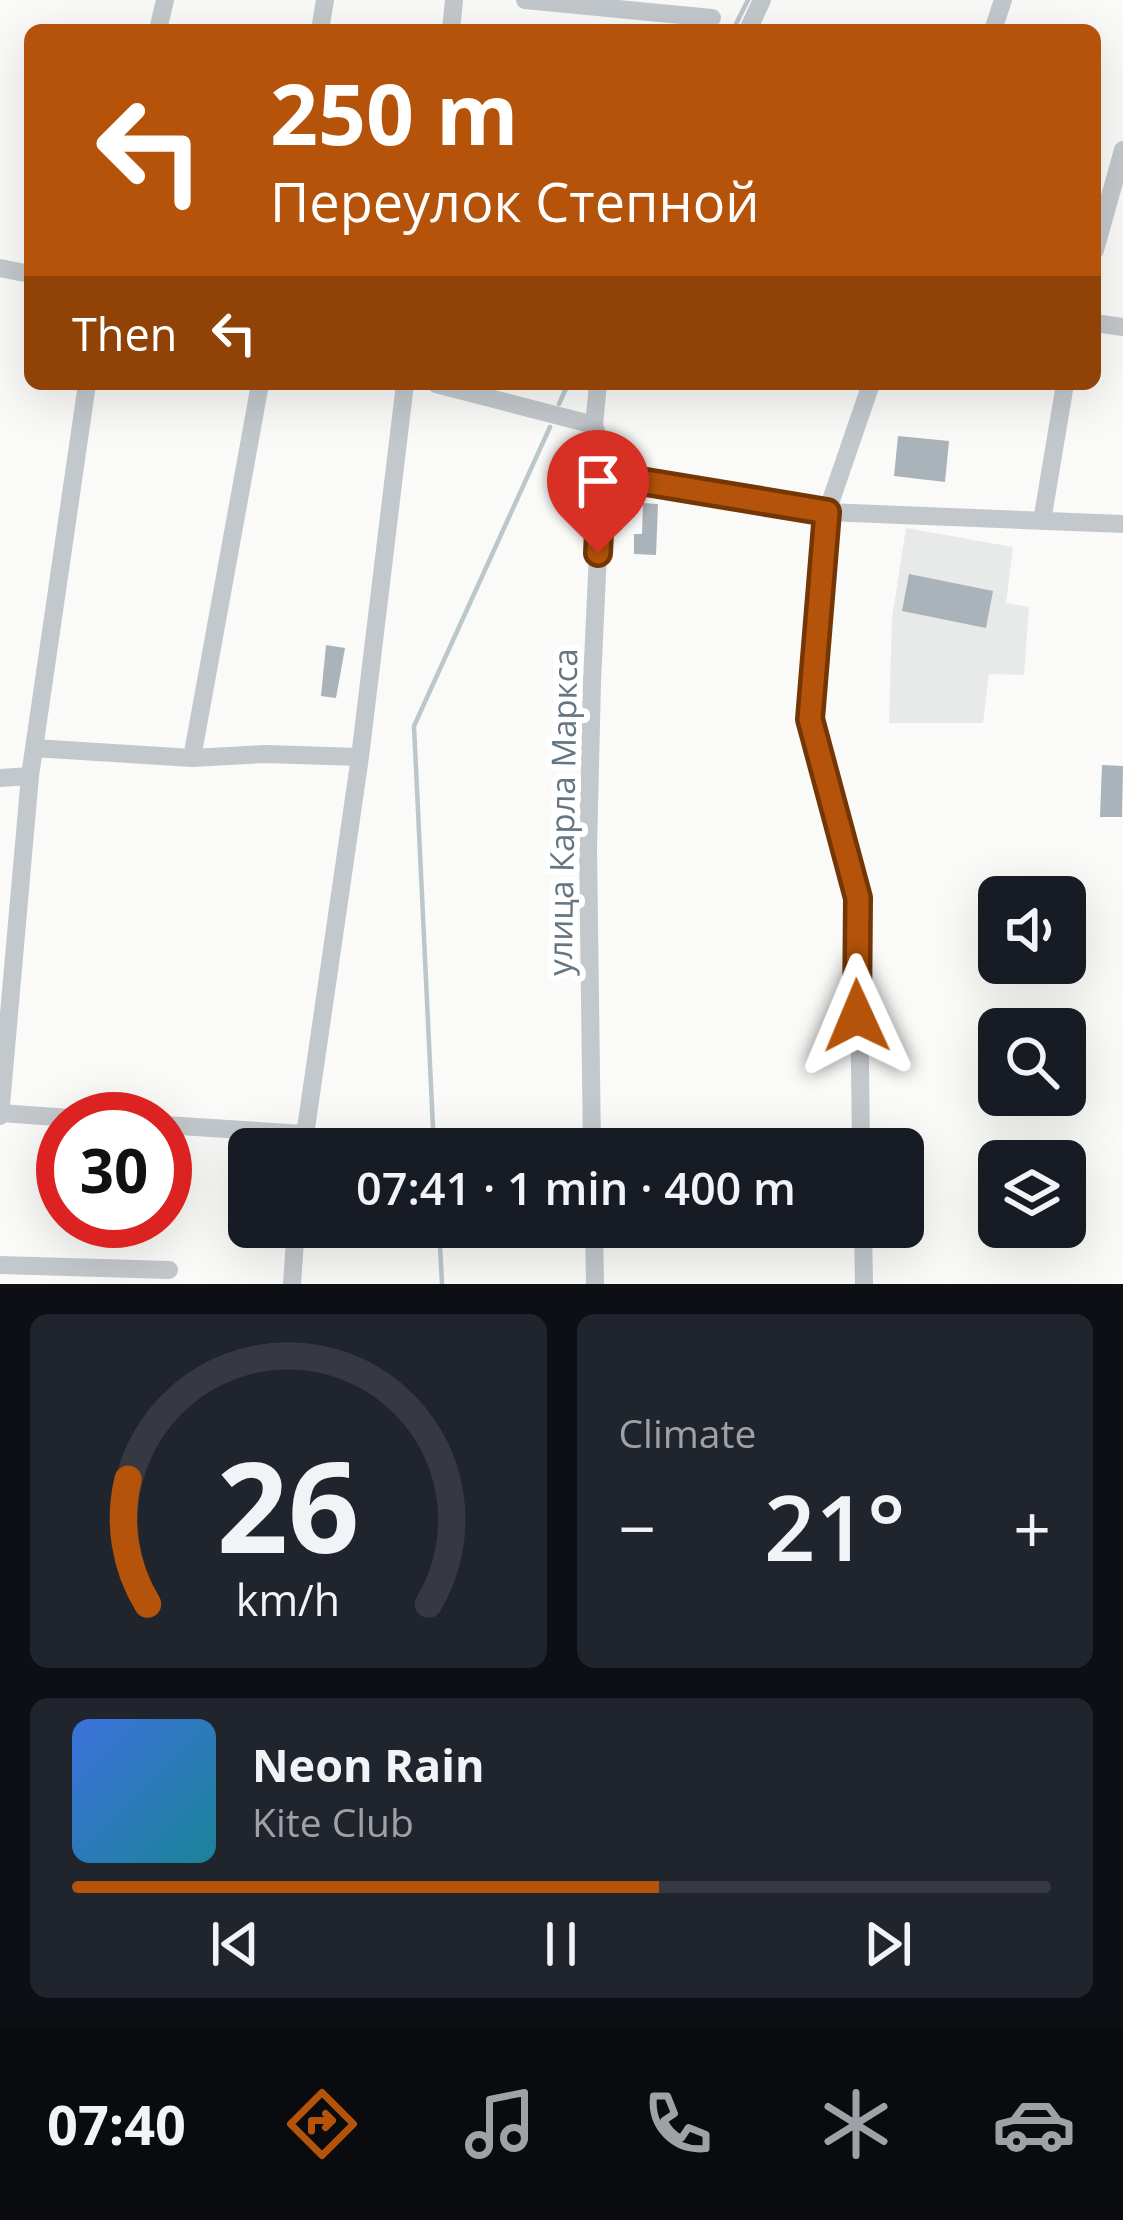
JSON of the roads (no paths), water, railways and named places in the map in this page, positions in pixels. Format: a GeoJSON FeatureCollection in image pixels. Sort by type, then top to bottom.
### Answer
{"type":"FeatureCollection","features":[{"type":"Feature","properties":{"kind":"street"},"geometry":{"type":"LineString","coordinates":[[525,0],[620,3],[712,18]]}},
{"type":"Feature","properties":{"kind":"street"},"geometry":{"type":"LineString","coordinates":[[1101,233],[1118,185],[1123,150]]}},
{"type":"Feature","properties":{"kind":"street"},"geometry":{"type":"LineString","coordinates":[[36,1116],[0,1114],[3,1051],[30,776],[86,390]]}},
{"type":"Feature","properties":{"kind":"street"},"geometry":{"type":"LineString","coordinates":[[192,758],[259,390]]}},
{"type":"Feature","properties":{"kind":"street"},"geometry":{"type":"LineString","coordinates":[[305,1128],[360,757],[404,390]]}},
{"type":"Feature","properties":{"kind":"street"},"geometry":{"type":"LineString","coordinates":[[459,390],[594,425]]}},
{"type":"Feature","properties":{"kind":"street"},"geometry":{"type":"LineString","coordinates":[[597,390],[594,425],[610,476],[827,512],[1123,524]]}},
{"type":"Feature","properties":{"kind":"street"},"geometry":{"type":"LineString","coordinates":[[861,1128],[858,898],[810,719],[827,512],[869,390]]}},
{"type":"Feature","properties":{"kind":"street"},"geometry":{"type":"LineString","coordinates":[[1042,520],[1064,390]]}},
{"type":"Feature","properties":{"kind":"street","name":"улица Карла Маркса"},"geometry":{"type":"LineString","coordinates":[[592,1128],[588,848],[592,682],[600,511],[610,476]]}},
{"type":"Feature","properties":{"kind":"street"},"geometry":{"type":"LineString","coordinates":[[34,748],[192,758],[360,757]]}},
{"type":"Feature","properties":{"kind":"street"},"geometry":{"type":"LineString","coordinates":[[0,778],[30,776]]}},
{"type":"Feature","properties":{"kind":"street"},"geometry":{"type":"LineString","coordinates":[[192,1128],[228,1132]]}},
{"type":"Feature","properties":{"kind":"street"},"geometry":{"type":"LineString","coordinates":[[292,1284],[295,1248]]}},
{"type":"Feature","properties":{"kind":"street"},"geometry":{"type":"LineString","coordinates":[[595,1248],[596,1284]]}},
{"type":"Feature","properties":{"kind":"street"},"geometry":{"type":"LineString","coordinates":[[864,1248],[865,1284]]}},
{"type":"Feature","properties":{"kind":"street"},"geometry":{"type":"LineString","coordinates":[[0,1265],[170,1270]]}},
{"type":"Feature","properties":{"kind":"waterway"},"geometry":{"type":"LineString","coordinates":[[736,24],[748,0]]}},
{"type":"Feature","properties":{"kind":"waterway"},"geometry":{"type":"LineString","coordinates":[[559,404],[565,390]]}},
{"type":"Feature","properties":{"kind":"waterway"},"geometry":{"type":"LineString","coordinates":[[433,1128],[414,726],[550,427]]}},
{"type":"Feature","properties":{"kind":"waterway"},"geometry":{"type":"LineString","coordinates":[[440,1248],[442,1284]]}}]}
